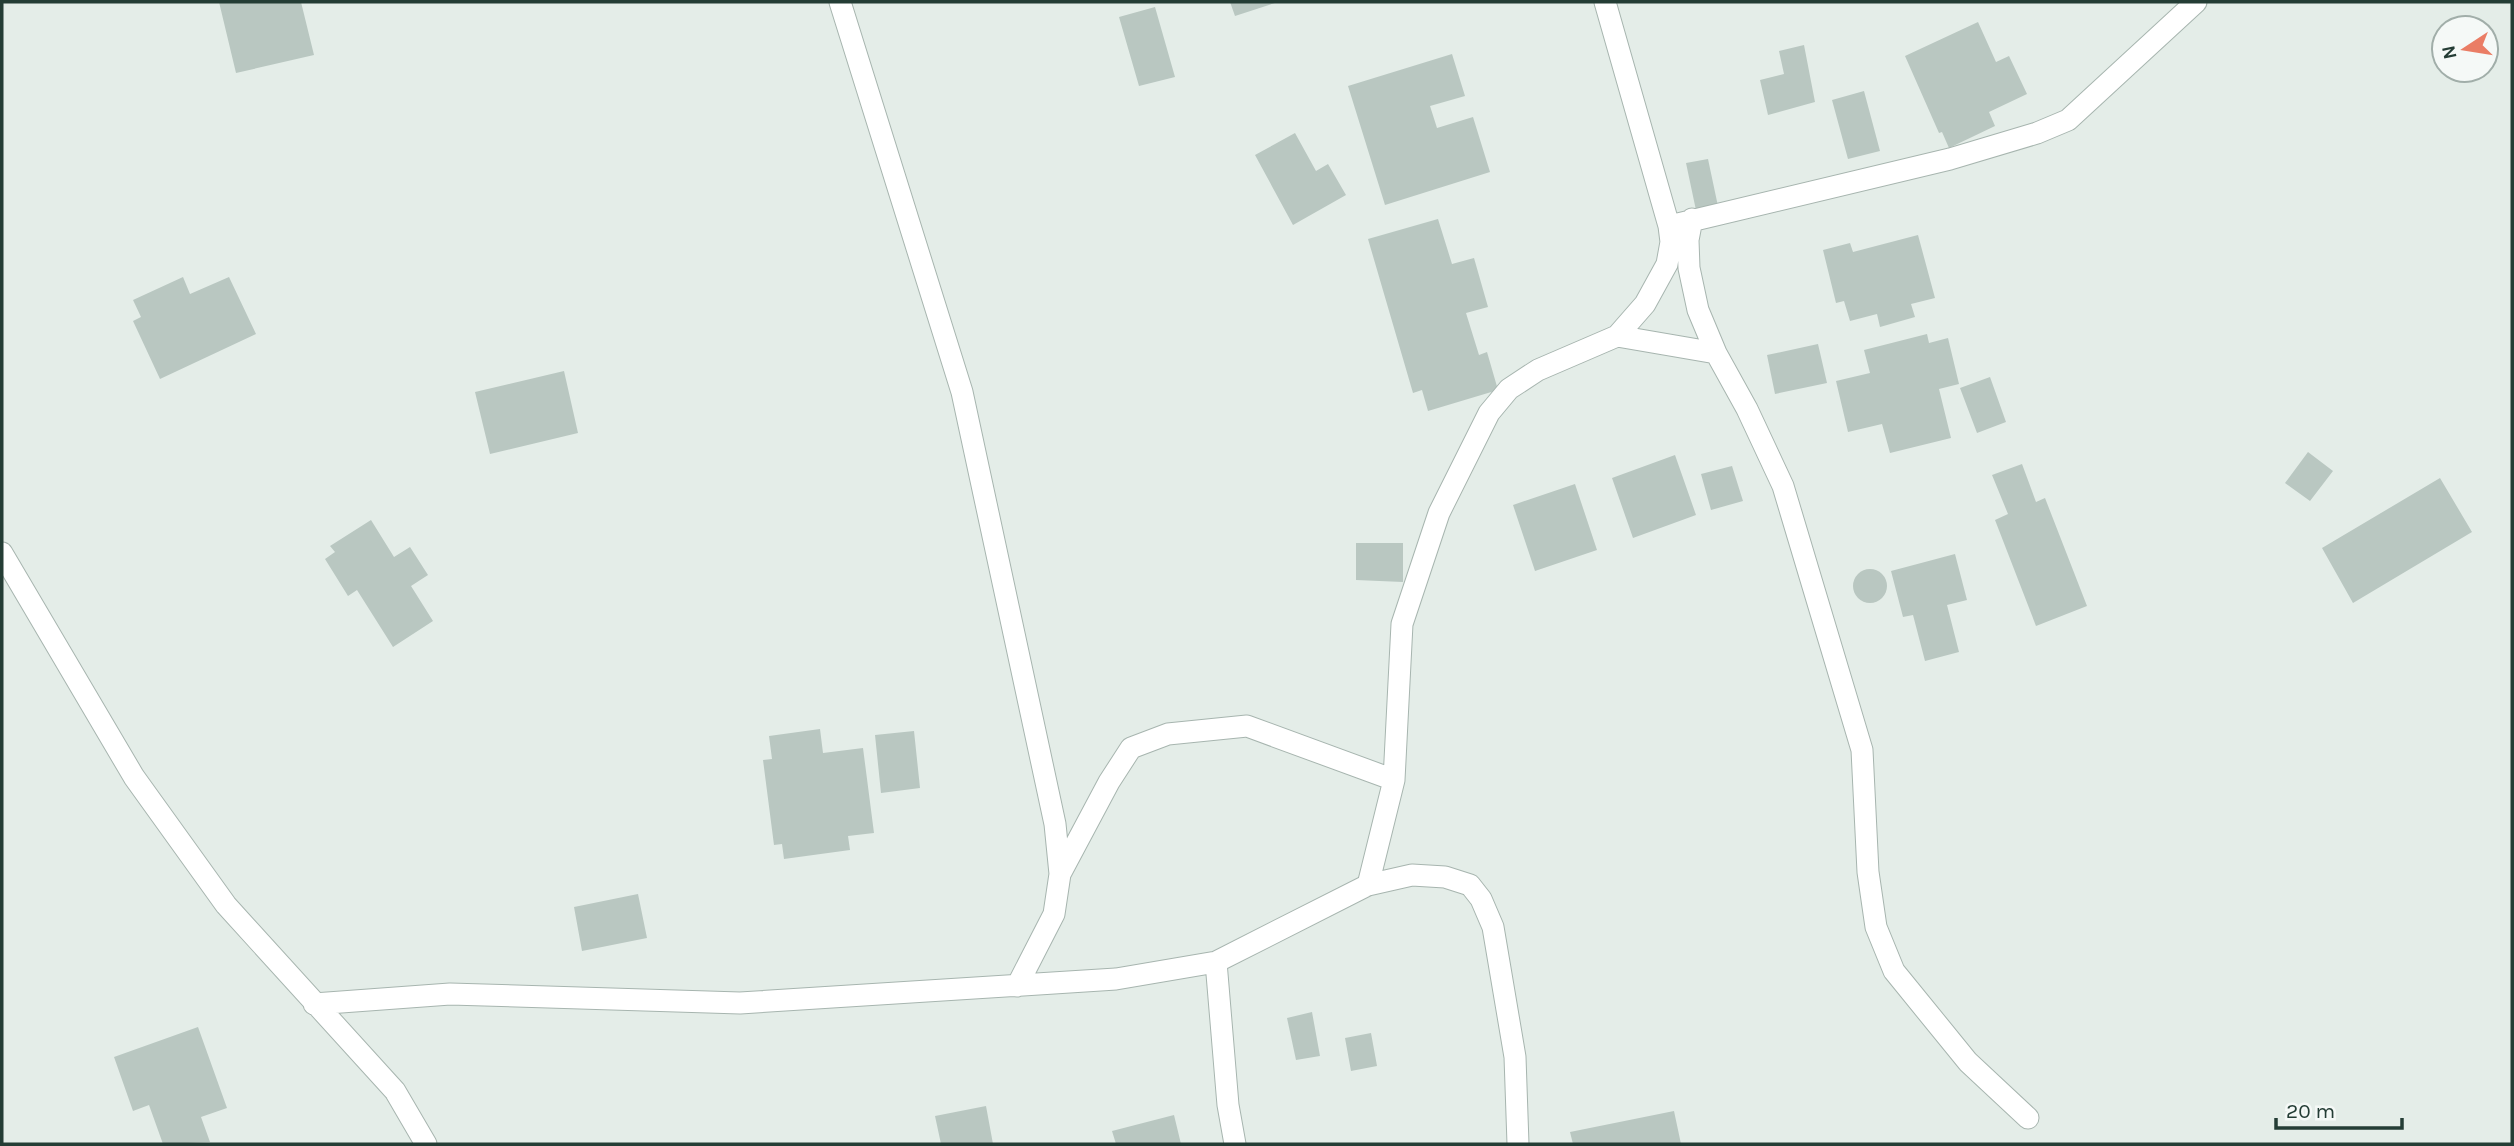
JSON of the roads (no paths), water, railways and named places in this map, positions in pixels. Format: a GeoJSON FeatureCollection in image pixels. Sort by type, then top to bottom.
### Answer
{"type":"FeatureCollection","features":[{"type":"Feature","properties":{"kind":"street"},"geometry":{"type":"LineString","coordinates":[[840,2],[962,392],[1055,824],[1060,874],[1054,914],[1017,986]]}},
{"type":"Feature","properties":{"kind":"street"},"geometry":{"type":"LineString","coordinates":[[1368,885],[1394,780],[1402,624],[1439,513],[1489,413],[1508,388],[1538,370],[1617,337],[1645,304],[1659,280],[1671,242],[1670,226],[1605,2]]}},
{"type":"Feature","properties":{"kind":"street"},"geometry":{"type":"LineString","coordinates":[[1670,226],[1950,159],[2037,133],[2068,120],[2196,2]]}},
{"type":"Feature","properties":{"kind":"street"},"geometry":{"type":"LineString","coordinates":[[1692,219],[1688,240],[1689,268],[1698,310],[1716,353],[1747,409],[1783,486],[1862,750],[1868,872],[1876,926],[1894,971],[1968,1062],[2028,1118]]}},
{"type":"Feature","properties":{"kind":"street"},"geometry":{"type":"LineString","coordinates":[[1617,337],[1716,353]]}},
{"type":"Feature","properties":{"kind":"street"},"geometry":{"type":"LineString","coordinates":[[2,553],[134,777],[226,905],[395,1091],[426,1144]]}},
{"type":"Feature","properties":{"kind":"street"},"geometry":{"type":"LineString","coordinates":[[1060,874],[1109,782],[1131,748],[1168,734],[1247,726],[1394,780]]}},
{"type":"Feature","properties":{"kind":"street"},"geometry":{"type":"LineString","coordinates":[[314,1004],[450,994],[740,1003],[1116,979],[1216,962],[1368,885],[1412,875],[1445,877],[1470,885],[1481,898],[1493,927],[1504,978],[1515,1057],[1518,1144]]}},
{"type":"Feature","properties":{"kind":"street"},"geometry":{"type":"LineString","coordinates":[[1216,962],[1228,1105],[1235,1144]]}}]}
